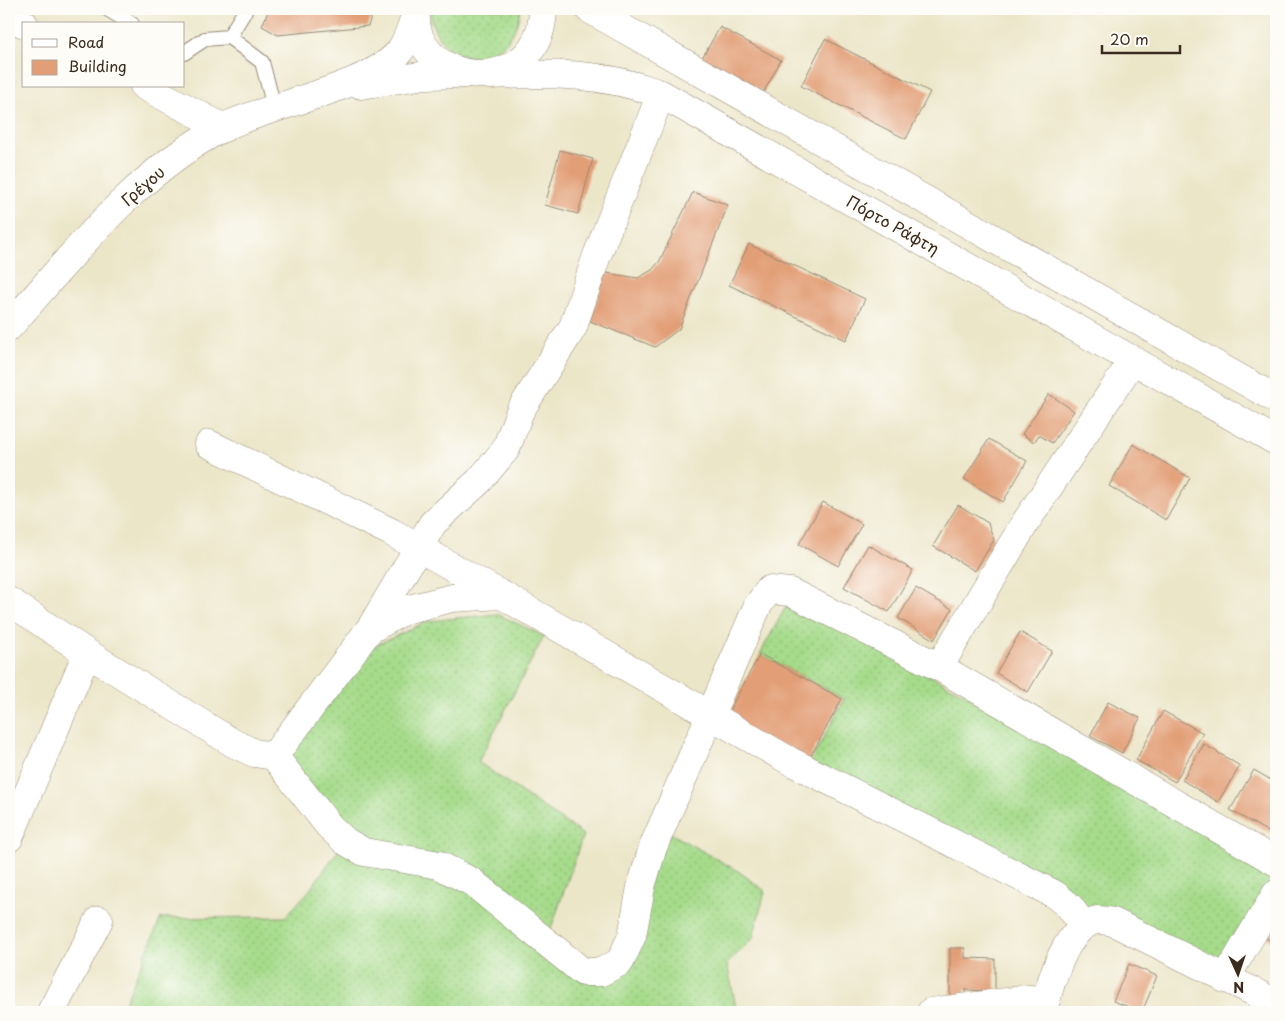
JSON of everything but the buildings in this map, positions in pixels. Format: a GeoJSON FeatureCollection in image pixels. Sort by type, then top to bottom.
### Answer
{"type":"FeatureCollection","features":[{"type":"Feature","properties":{"kind":"street"},"geometry":{"type":"LineString","coordinates":[[416,12],[420,36],[430,53],[446,66],[477,74],[511,67],[526,56],[536,40],[542,22],[543,9]]}},
{"type":"Feature","properties":{"kind":"street"},"geometry":{"type":"LineString","coordinates":[[589,9],[1276,400]]}},
{"type":"Feature","properties":{"kind":"street","name":"Γρέγου"},"geometry":{"type":"LineString","coordinates":[[313,96],[369,75],[392,59],[408,37],[416,12]]}},
{"type":"Feature","properties":{"kind":"street"},"geometry":{"type":"LineString","coordinates":[[9,16],[22,23]]}},
{"type":"Feature","properties":{"kind":"street","name":"Πόρτο Ράφτη"},"geometry":{"type":"LineString","coordinates":[[477,74],[575,75],[621,81],[661,94],[1276,441]]}},
{"type":"Feature","properties":{"kind":"street","name":"Γρέγου"},"geometry":{"type":"LineString","coordinates":[[9,327],[105,218],[173,160],[224,128],[274,107],[313,96],[397,79],[477,74]]}},
{"type":"Feature","properties":{"kind":"street"},"geometry":{"type":"LineString","coordinates":[[155,89],[224,128]]}},
{"type":"Feature","properties":{"kind":"street"},"geometry":{"type":"LineString","coordinates":[[274,756],[369,630],[433,523],[479,481],[506,449],[520,411],[573,327],[596,258],[661,94]]}},
{"type":"Feature","properties":{"kind":"street"},"geometry":{"type":"LineString","coordinates":[[939,667],[1025,523],[1133,360]]}},
{"type":"Feature","properties":{"kind":"street"},"geometry":{"type":"LineString","coordinates":[[210,444],[391,532],[790,761],[1054,894],[1069,906],[1084,926]]}},
{"type":"Feature","properties":{"kind":"street"},"geometry":{"type":"LineString","coordinates":[[9,600],[87,654],[233,743],[254,753],[274,756],[329,826],[345,841],[364,852],[439,865],[472,882],[583,972],[601,972],[620,962],[632,936],[653,846],[758,605],[769,590],[790,592],[939,667],[1276,862]]}},
{"type":"Feature","properties":{"kind":"street"},"geometry":{"type":"LineString","coordinates":[[369,630],[405,610],[452,598],[502,595]]}},
{"type":"Feature","properties":{"kind":"street"},"geometry":{"type":"LineString","coordinates":[[9,838],[87,654]]}},
{"type":"Feature","properties":{"kind":"street"},"geometry":{"type":"LineString","coordinates":[[1226,979],[1276,894]]}},
{"type":"Feature","properties":{"kind":"street"},"geometry":{"type":"LineString","coordinates":[[51,1012],[99,920]]}},
{"type":"Feature","properties":{"kind":"street"},"geometry":{"type":"LineString","coordinates":[[931,1012],[1028,999],[1044,1006],[1050,982],[1063,955],[1084,926],[1097,920],[1113,922],[1276,1004]]}},
{"type":"Feature","properties":{"kind":"lane"},"geometry":{"type":"LineString","coordinates":[[106,9],[129,22]]}},
{"type":"Feature","properties":{"kind":"lane"},"geometry":{"type":"LineString","coordinates":[[229,37],[246,9]]}},
{"type":"Feature","properties":{"kind":"lane"},"geometry":{"type":"LineString","coordinates":[[185,52],[205,39],[229,37],[262,62],[274,107]]}},
{"type":"Feature","properties":{"kind":"green space"},"geometry":{"type":"Polygon","coordinates":[[[430,9],[520,9],[515,30],[504,45],[490,54],[474,57],[459,54],[445,45],[435,30],[430,9]]]}},
{"type":"Feature","properties":{"kind":"green space"},"geometry":{"type":"Polygon","coordinates":[[[789,601],[1276,859],[1276,896],[1228,985],[810,763],[844,699],[760,654],[789,601]]]}},
{"type":"Feature","properties":{"kind":"green space"},"geometry":{"type":"Polygon","coordinates":[[[497,614],[544,636],[478,762],[583,835],[549,935],[606,974],[661,828],[738,871],[765,891],[753,938],[727,964],[737,1012],[121,1012],[161,918],[285,917],[309,891],[345,841],[281,765],[374,646],[428,621],[497,614]]]}}]}
